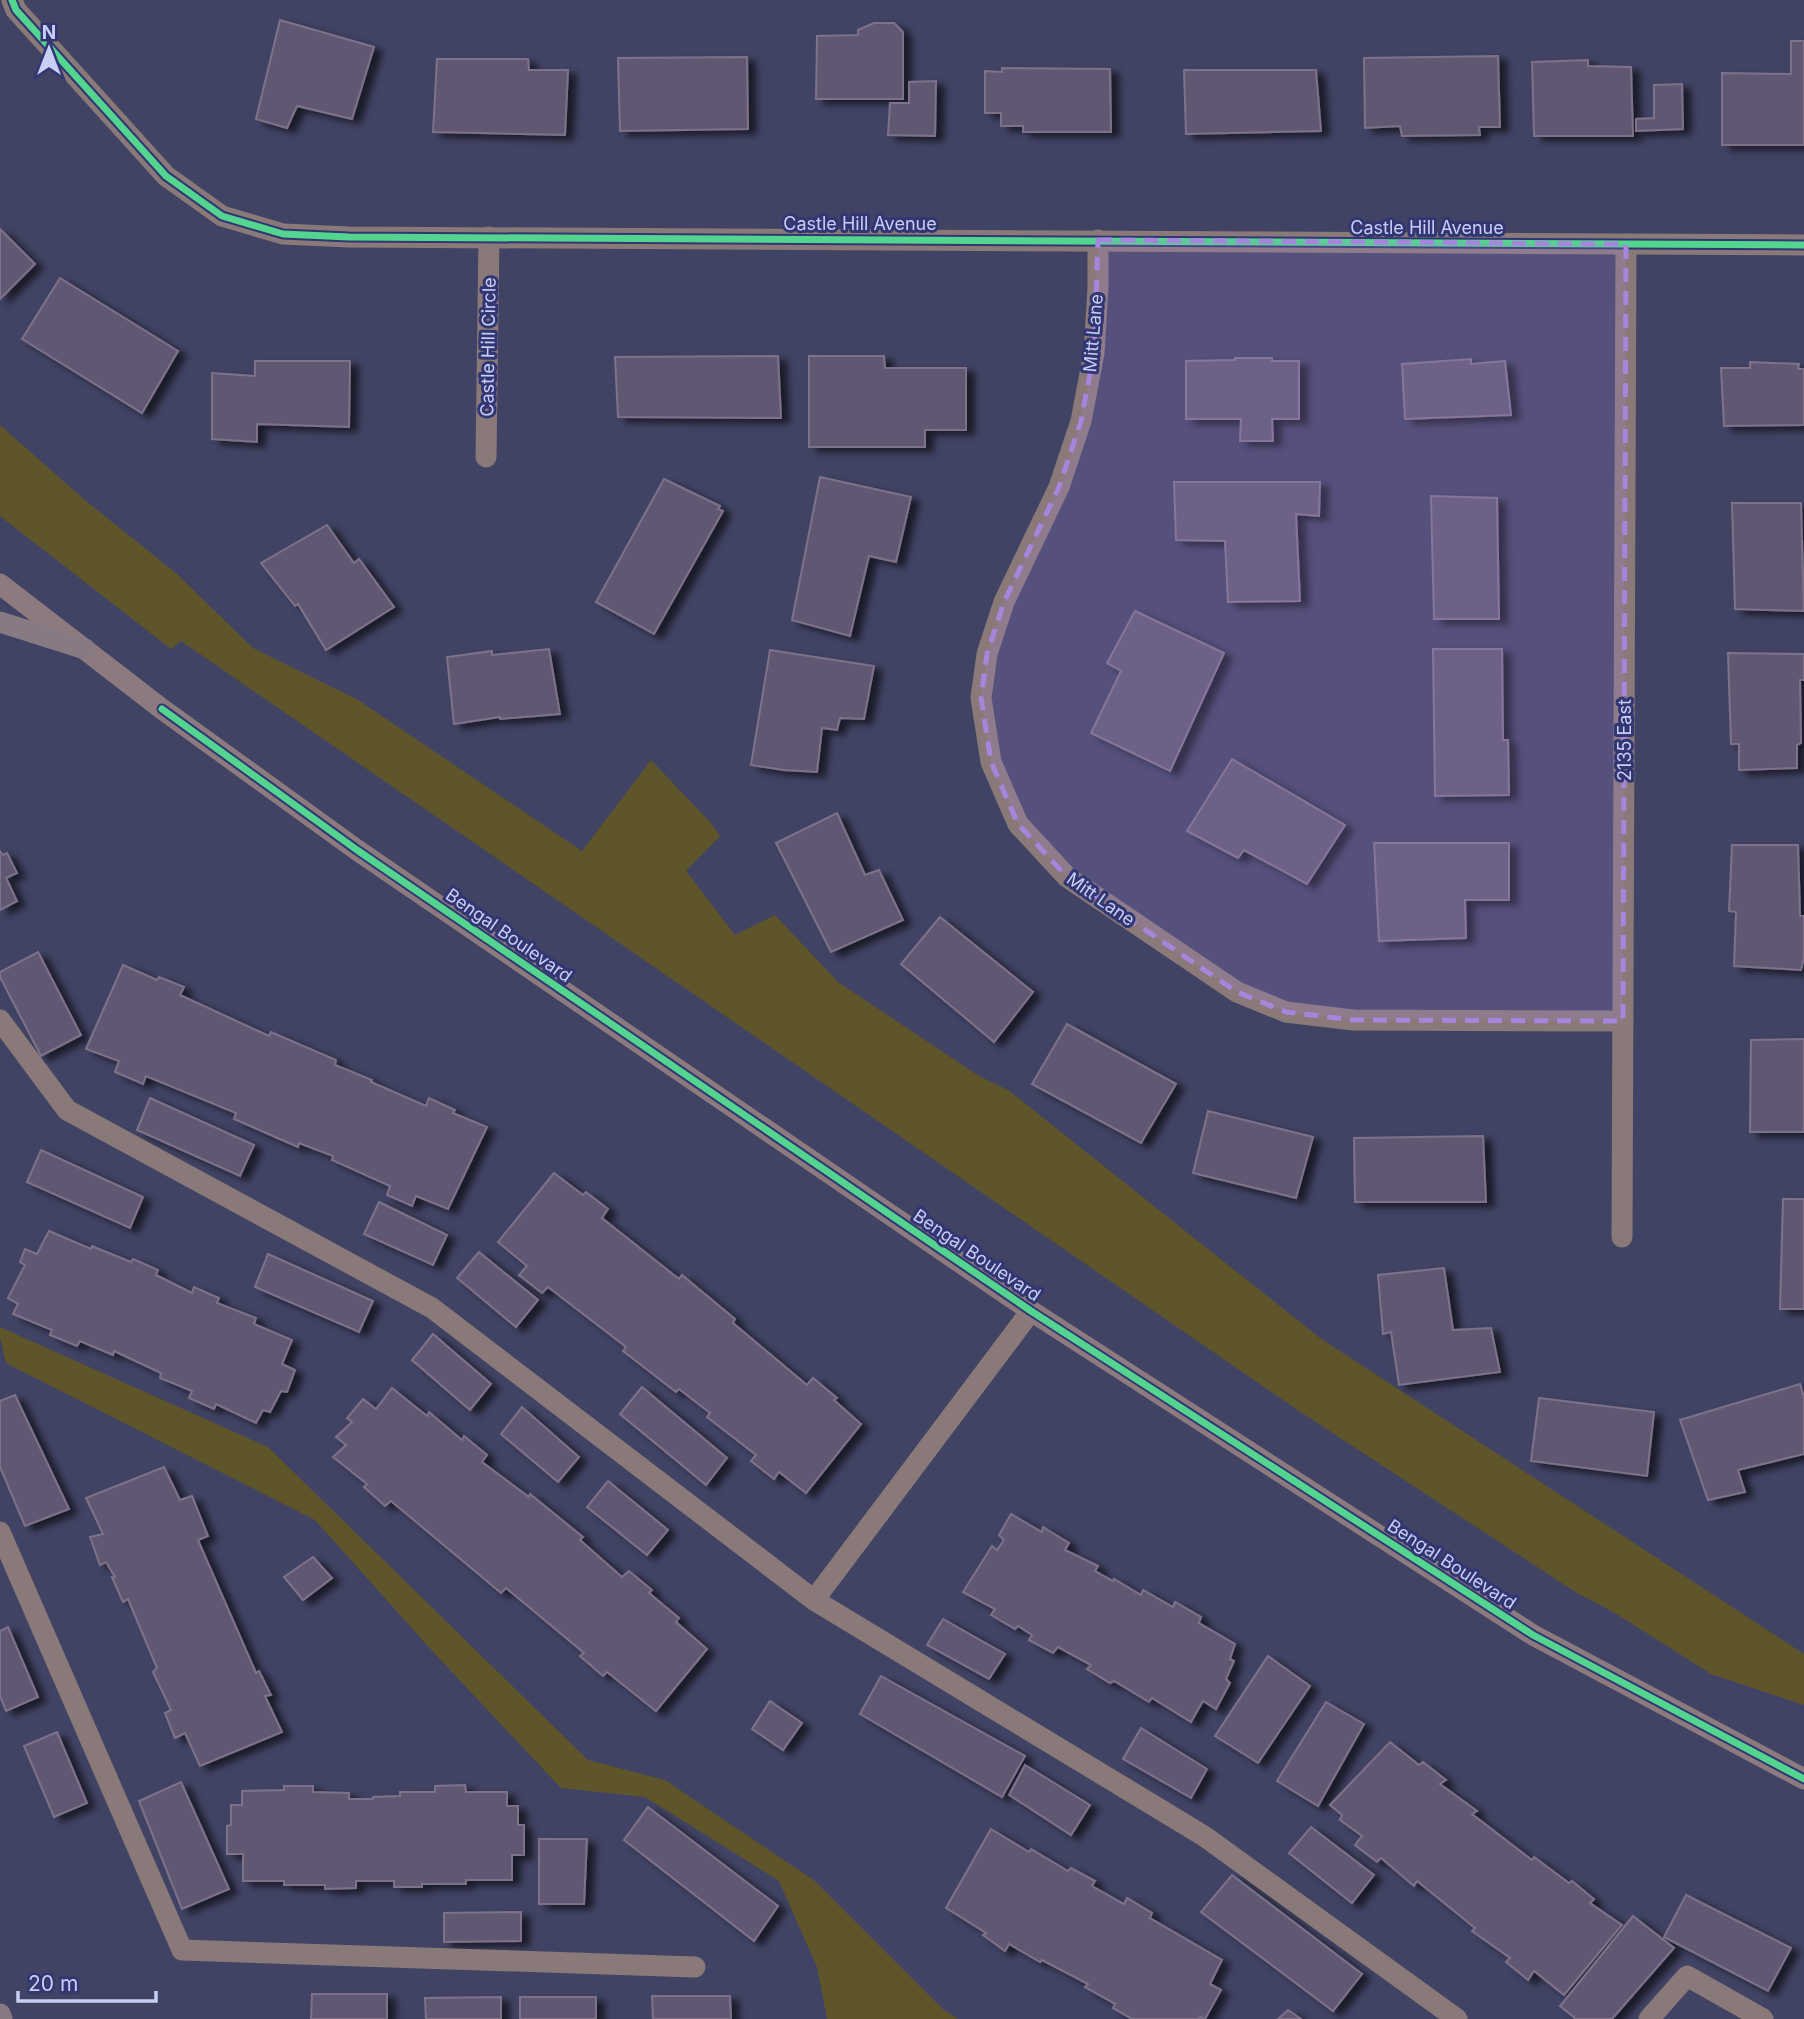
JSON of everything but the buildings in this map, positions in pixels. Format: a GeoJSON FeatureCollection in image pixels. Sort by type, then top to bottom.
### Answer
{"type":"FeatureCollection","features":[{"type":"Feature","properties":{"kind":"main road","name":"Bengal Boulevard"},"geometry":{"type":"LineString","coordinates":[[0,584],[162,709],[357,850],[1031,1311],[1533,1635],[1804,1779]]}},
{"type":"Feature","properties":{"kind":"main road"},"geometry":{"type":"LineString","coordinates":[[0,622],[85,649]]}},
{"type":"Feature","properties":{"kind":"street","name":"Castle Hill Avenue"},"geometry":{"type":"LineString","coordinates":[[12,0],[16,10],[166,176],[222,216],[283,234],[349,237],[1804,245]]}},
{"type":"Feature","properties":{"kind":"street","name":"Castle Hill Circle"},"geometry":{"type":"LineString","coordinates":[[486,457],[489,237]]}},
{"type":"Feature","properties":{"kind":"street","name":"Mitt Lane"},"geometry":{"type":"LineString","coordinates":[[1098,240],[1094,353],[1082,421],[1059,487],[1004,602],[987,654],[981,698],[991,762],[1018,824],[1067,877],[1237,992],[1286,1012],[1353,1020],[1623,1021]]}},
{"type":"Feature","properties":{"kind":"street","name":"2135 East"},"geometry":{"type":"LineString","coordinates":[[1622,1237],[1626,244]]}},
{"type":"Feature","properties":{"kind":"street"},"geometry":{"type":"LineString","coordinates":[[0,1020],[67,1110],[432,1308],[814,1600],[1204,1836],[1457,2019]]}},
{"type":"Feature","properties":{"kind":"street"},"geometry":{"type":"LineString","coordinates":[[814,1600],[1031,1311]]}},
{"type":"Feature","properties":{"kind":"street"},"geometry":{"type":"LineString","coordinates":[[0,1532],[182,1950],[695,1967]]}},
{"type":"Feature","properties":{"kind":"street"},"geometry":{"type":"LineString","coordinates":[[1649,2019],[1687,1976],[1763,2019]]}},
{"type":"Feature","properties":{"kind":"highlighted area"},"geometry":{"type":"Polygon","coordinates":[[[1098,240],[1626,244],[1623,1021],[1353,1020],[1286,1012],[1237,992],[1067,877],[1018,824],[991,762],[981,698],[987,654],[1004,602],[1059,487],[1081,421],[1094,353],[1098,240]]]}},
{"type":"Feature","properties":{"kind":"shaded area"},"geometry":{"type":"Polygon","coordinates":[[[0,425],[86,501],[177,574],[253,648],[358,700],[582,851],[651,760],[720,836],[686,871],[735,935],[775,915],[838,982],[979,1076],[1008,1090],[1320,1338],[1804,1654],[1804,1705],[1711,1674],[1615,1613],[1577,1593],[1299,1411],[181,641],[171,649],[0,516],[0,425]]]}},
{"type":"Feature","properties":{"kind":"shaded area"},"geometry":{"type":"Polygon","coordinates":[[[0,1327],[268,1447],[588,1760],[665,1780],[815,1881],[944,2010],[959,2019],[827,2019],[817,1967],[779,1881],[645,1797],[561,1788],[435,1654],[315,1520],[6,1363],[0,1327]]]}},
{"type":"Feature","properties":{"kind":"cycle path"},"geometry":{"type":"LineString","coordinates":[[12,0],[16,10],[166,176],[222,216],[283,234],[349,237],[1804,245]]}},
{"type":"Feature","properties":{"kind":"cycle path"},"geometry":{"type":"LineString","coordinates":[[162,709],[357,850],[1031,1311],[1533,1635],[1804,1779]]}}]}
